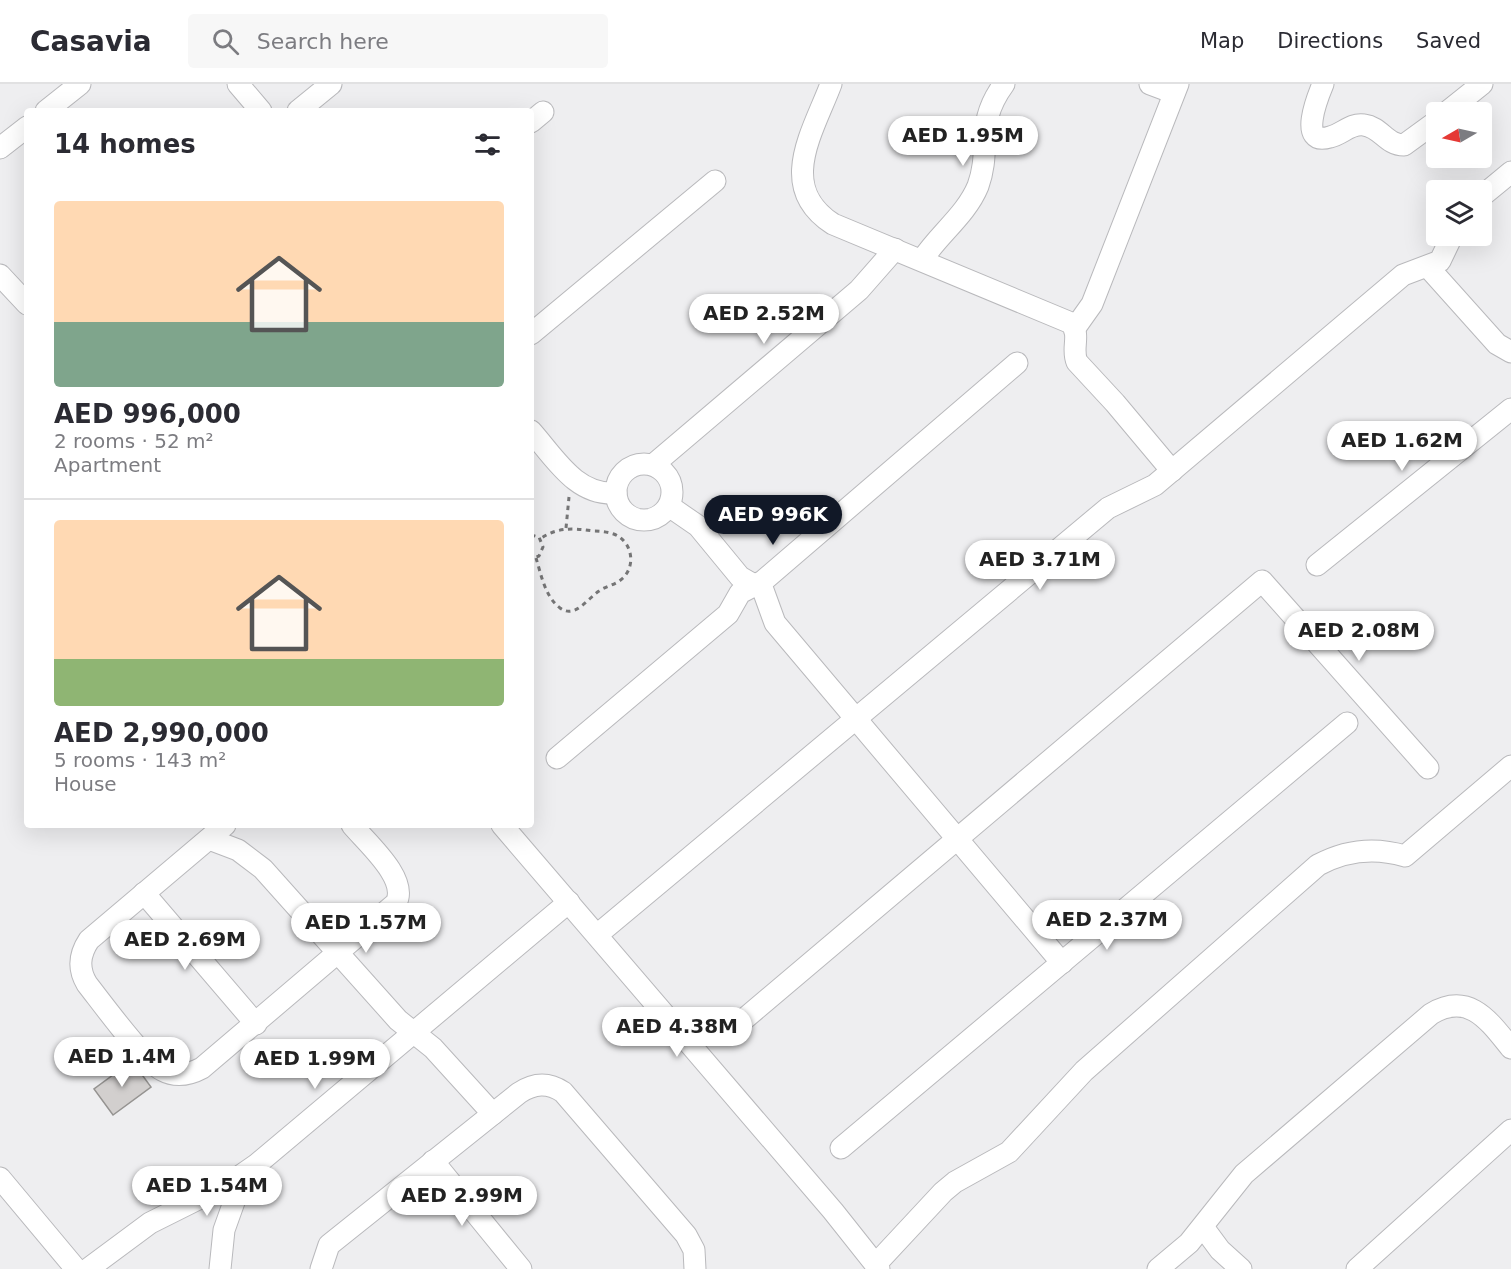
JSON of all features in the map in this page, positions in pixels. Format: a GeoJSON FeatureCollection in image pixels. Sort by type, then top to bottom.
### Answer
{"type":"FeatureCollection","features":[{"type":"Feature","properties":{"kind":"street"},"geometry":{"type":"LineString","coordinates":[[50,108],[80,84]]}},
{"type":"Feature","properties":{"kind":"street"},"geometry":{"type":"LineString","coordinates":[[238,84],[258,108]]}},
{"type":"Feature","properties":{"kind":"street"},"geometry":{"type":"LineString","coordinates":[[302,108],[331,84]]}},
{"type":"Feature","properties":{"kind":"street"},"geometry":{"type":"LineString","coordinates":[[831,84],[803,156],[801,168],[804,189],[823,217],[1066,320],[1075,328],[1077,339],[1074,354],[1077,362],[1172,471]]}},
{"type":"Feature","properties":{"kind":"street"},"geometry":{"type":"LineString","coordinates":[[922,260],[974,195],[982,169],[986,117],[1004,84]]}},
{"type":"Feature","properties":{"kind":"street"},"geometry":{"type":"LineString","coordinates":[[1075,328],[1092,304],[1176,89],[1150,84]]}},
{"type":"Feature","properties":{"kind":"street"},"geometry":{"type":"LineString","coordinates":[[1323,84],[1311,121],[1312,131],[1320,137],[1330,138],[1348,127],[1362,124],[1376,130],[1393,144],[1404,145],[1426,129]]}},
{"type":"Feature","properties":{"kind":"street"},"geometry":{"type":"LineString","coordinates":[[1460,102],[1482,84]]}},
{"type":"Feature","properties":{"kind":"street"},"geometry":{"type":"LineString","coordinates":[[0,148],[24,128]]}},
{"type":"Feature","properties":{"kind":"street"},"geometry":{"type":"LineString","coordinates":[[1492,188],[1511,172]]}},
{"type":"Feature","properties":{"kind":"street"},"geometry":{"type":"LineString","coordinates":[[534,332],[715,181]]}},
{"type":"Feature","properties":{"kind":"street"},"geometry":{"type":"LineString","coordinates":[[597,935],[1108,508],[1122,499],[1147,490],[1172,471],[1403,275],[1440,261],[1447,246]]}},
{"type":"Feature","properties":{"kind":"street"},"geometry":{"type":"LineString","coordinates":[[653,465],[859,290],[895,249]]}},
{"type":"Feature","properties":{"kind":"street"},"geometry":{"type":"LineString","coordinates":[[1428,267],[1497,344],[1511,352]]}},
{"type":"Feature","properties":{"kind":"street"},"geometry":{"type":"LineString","coordinates":[[0,275],[24,301]]}},
{"type":"Feature","properties":{"kind":"street"},"geometry":{"type":"LineString","coordinates":[[556,758],[728,614],[740,593],[755,586],[1017,363]]}},
{"type":"Feature","properties":{"kind":"street"},"geometry":{"type":"LineString","coordinates":[[1317,565],[1511,409]]}},
{"type":"Feature","properties":{"kind":"street"},"geometry":{"type":"LineString","coordinates":[[534,434],[576,482],[591,491],[616,493]]}},
{"type":"Feature","properties":{"kind":"street"},"geometry":{"type":"LineString","coordinates":[[639,464],[653,465],[669,478],[672,492],[669,506],[652,519],[638,520],[625,513],[616,493],[618,480],[627,469],[639,464]]}},
{"type":"Feature","properties":{"kind":"street"},"geometry":{"type":"LineString","coordinates":[[669,506],[698,526],[740,577],[765,594],[775,622],[1062,963]]}},
{"type":"Feature","properties":{"kind":"street"},"geometry":{"type":"LineString","coordinates":[[736,1026],[959,840],[1262,581],[1428,768]]}},
{"type":"Feature","properties":{"kind":"street"},"geometry":{"type":"LineString","coordinates":[[842,1148],[1347,723]]}},
{"type":"Feature","properties":{"kind":"street"},"geometry":{"type":"LineString","coordinates":[[505,828],[877,1267],[943,1192],[955,1182],[1009,1152],[1084,1071],[1318,865],[1338,856],[1361,851],[1383,851],[1406,856],[1511,766]]}},
{"type":"Feature","properties":{"kind":"street"},"geometry":{"type":"LineString","coordinates":[[222,828],[89,940],[84,947],[80,963],[87,984],[154,1065],[172,1074],[193,1073],[202,1068],[391,908],[400,891],[397,878],[355,828]]}},
{"type":"Feature","properties":{"kind":"street"},"geometry":{"type":"LineString","coordinates":[[209,839],[238,850],[263,869],[399,1020],[433,1048],[493,1114]]}},
{"type":"Feature","properties":{"kind":"street"},"geometry":{"type":"LineString","coordinates":[[144,893],[256,1024]]}},
{"type":"Feature","properties":{"kind":"street"},"geometry":{"type":"LineString","coordinates":[[88,1269],[150,1223],[244,1174],[569,902]]}},
{"type":"Feature","properties":{"kind":"street"},"geometry":{"type":"LineString","coordinates":[[1158,1269],[1203,1227],[1244,1174],[1435,1012],[1453,1006],[1479,1012],[1511,1048]]}},
{"type":"Feature","properties":{"kind":"street"},"geometry":{"type":"LineString","coordinates":[[321,1269],[329,1245],[433,1161],[534,1085],[550,1085],[563,1092],[686,1235],[694,1250],[696,1269]]}},
{"type":"Feature","properties":{"kind":"street"},"geometry":{"type":"LineString","coordinates":[[1357,1269],[1511,1130]]}},
{"type":"Feature","properties":{"kind":"street"},"geometry":{"type":"LineString","coordinates":[[433,1161],[521,1269]]}},
{"type":"Feature","properties":{"kind":"street"},"geometry":{"type":"LineString","coordinates":[[220,1269],[224,1230],[244,1174]]}},
{"type":"Feature","properties":{"kind":"street"},"geometry":{"type":"LineString","coordinates":[[1,1183],[76,1269]]}},
{"type":"Feature","properties":{"kind":"street"},"geometry":{"type":"LineString","coordinates":[[1203,1227],[1220,1250],[1241,1269]]}},
{"type":"Feature","properties":{"kind":"path"},"geometry":{"type":"LineString","coordinates":[[566,528],[568,500],[576,482]]}},
{"type":"Feature","properties":{"kind":"path"},"geometry":{"type":"LineString","coordinates":[[534,536],[540,539],[543,547],[536,558],[550,596],[559,607],[568,611],[577,610],[597,592],[625,576],[630,565],[630,553],[620,537],[607,532],[566,528],[540,539]]}},
{"type":"Feature","properties":{"kind":"building"},"geometry":{"type":"Polygon","coordinates":[[[132,1061],[151,1087],[113,1115],[94,1089],[132,1061]]]}}]}
